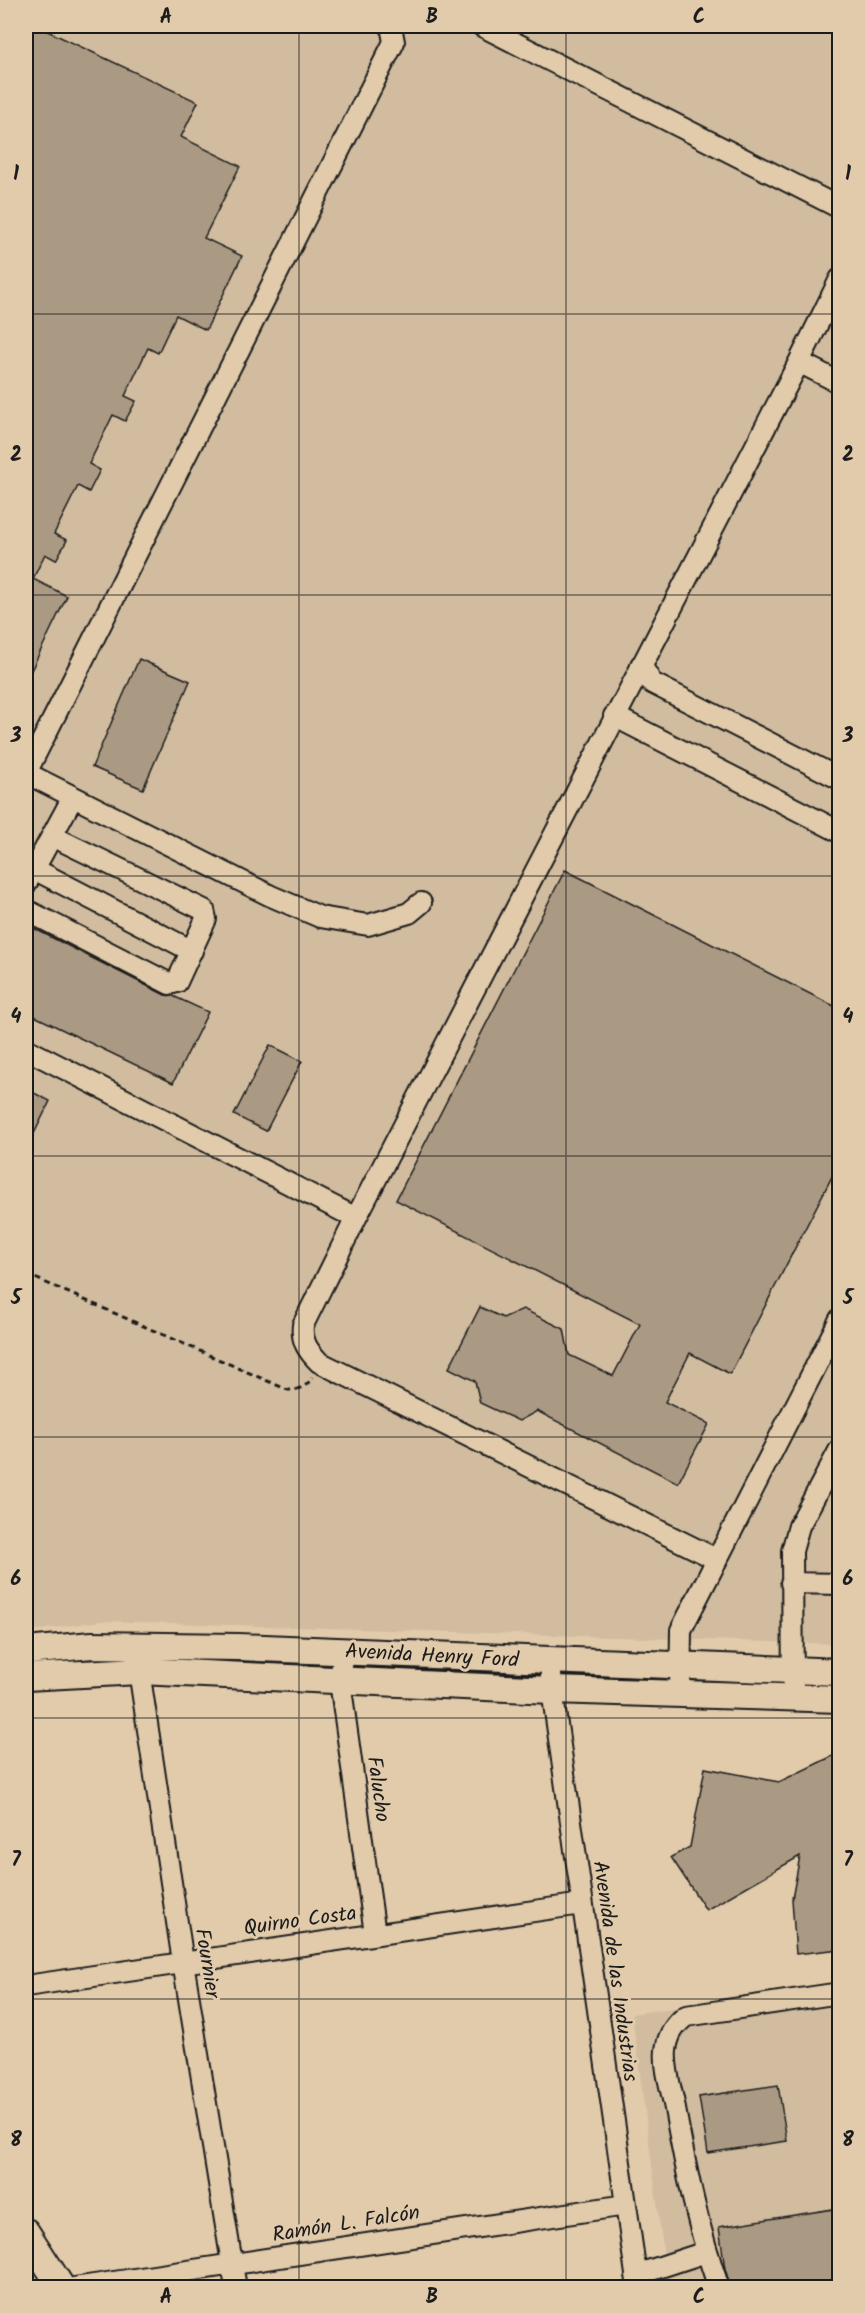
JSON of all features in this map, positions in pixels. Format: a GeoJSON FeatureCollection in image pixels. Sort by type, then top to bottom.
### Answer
{"type":"FeatureCollection","features":[{"type":"Feature","properties":{"kind":"main road","name":"Avenida Henry Ford"},"geometry":{"type":"LineString","coordinates":[[26,1651],[92,1645],[136,1645],[840,1672]]}},
{"type":"Feature","properties":{"kind":"main road","name":"Avenida Henry Ford"},"geometry":{"type":"LineString","coordinates":[[26,1677],[139,1671],[552,1690],[840,1699]]}},
{"type":"Feature","properties":{"kind":"main road"},"geometry":{"type":"LineString","coordinates":[[26,2232],[62,2288]]}},
{"type":"Feature","properties":{"kind":"street"},"geometry":{"type":"LineString","coordinates":[[391,26],[394,42],[26,773],[271,896],[320,917],[368,925],[409,913],[421,903]]}},
{"type":"Feature","properties":{"kind":"street"},"geometry":{"type":"LineString","coordinates":[[482,26],[840,208]]}},
{"type":"Feature","properties":{"kind":"street"},"geometry":{"type":"LineString","coordinates":[[716,1559],[319,1362],[305,1344],[302,1334],[303,1325],[356,1218],[840,279]]}},
{"type":"Feature","properties":{"kind":"street"},"geometry":{"type":"LineString","coordinates":[[799,362],[840,383]]}},
{"type":"Feature","properties":{"kind":"street"},"geometry":{"type":"LineString","coordinates":[[641,665],[652,682],[840,779]]}},
{"type":"Feature","properties":{"kind":"street"},"geometry":{"type":"LineString","coordinates":[[614,716],[840,832]]}},
{"type":"Feature","properties":{"kind":"street"},"geometry":{"type":"LineString","coordinates":[[73,797],[30,877],[192,951]]}},
{"type":"Feature","properties":{"kind":"street"},"geometry":{"type":"LineString","coordinates":[[26,910],[170,984],[177,982],[206,919],[204,910],[52,836]]}},
{"type":"Feature","properties":{"kind":"street"},"geometry":{"type":"LineString","coordinates":[[26,1049],[356,1218]]}},
{"type":"Feature","properties":{"kind":"street"},"geometry":{"type":"LineString","coordinates":[[680,1694],[681,1630],[840,1319]]}},
{"type":"Feature","properties":{"kind":"street"},"geometry":{"type":"LineString","coordinates":[[793,1698],[792,1551],[795,1536],[840,1449]]}},
{"type":"Feature","properties":{"kind":"street"},"geometry":{"type":"LineString","coordinates":[[791,1583],[840,1584]]}},
{"type":"Feature","properties":{"kind":"street","name":"Fournier"},"geometry":{"type":"LineString","coordinates":[[136,1645],[183,1962],[236,2288]]}},
{"type":"Feature","properties":{"kind":"street","name":"Falucho"},"geometry":{"type":"LineString","coordinates":[[344,1652],[340,1681],[375,1934]]}},
{"type":"Feature","properties":{"kind":"street","name":"Avenida de las Industrias"},"geometry":{"type":"LineString","coordinates":[[550,1660],[552,1690],[637,2281]]}},
{"type":"Feature","properties":{"kind":"street","name":"Quirno Costa"},"geometry":{"type":"LineString","coordinates":[[26,1986],[582,1904]]}},
{"type":"Feature","properties":{"kind":"street"},"geometry":{"type":"LineString","coordinates":[[719,2288],[706,2252],[694,2207],[666,2052],[670,2034],[676,2023],[686,2016],[840,1992]]}},
{"type":"Feature","properties":{"kind":"street","name":"Ramón L. Falcón"},"geometry":{"type":"LineString","coordinates":[[74,2288],[626,2205]]}},
{"type":"Feature","properties":{"kind":"street"},"geometry":{"type":"LineString","coordinates":[[637,2281],[706,2252]]}},
{"type":"Feature","properties":{"kind":"path"},"geometry":{"type":"LineString","coordinates":[[26,1274],[288,1390],[296,1390],[309,1383],[319,1362]]}},
{"type":"Feature","properties":{"kind":"shaded area"},"geometry":{"type":"Polygon","coordinates":[[[26,26],[839,26],[839,1644],[101,1621],[26,1632],[26,26]]]}},
{"type":"Feature","properties":{"kind":"shaded area"},"geometry":{"type":"Polygon","coordinates":[[[839,1984],[839,2287],[668,2287],[632,2014],[839,1984]]]}},
{"type":"Feature","properties":{"kind":"building"},"geometry":{"type":"Polygon","coordinates":[[[26,26],[37,26],[198,102],[181,137],[240,166],[204,238],[242,256],[206,330],[176,315],[158,353],[148,348],[125,396],[136,401],[125,421],[113,415],[89,464],[100,470],[89,492],[78,486],[54,534],[67,540],[56,560],[45,554],[33,579],[67,596],[26,681],[26,26]]]}},
{"type":"Feature","properties":{"kind":"building"},"geometry":{"type":"Polygon","coordinates":[[[139,659],[190,681],[143,789],[92,767],[139,659]]]}},
{"type":"Feature","properties":{"kind":"building"},"geometry":{"type":"Polygon","coordinates":[[[565,870],[840,1009],[840,1161],[730,1374],[690,1353],[665,1402],[709,1424],[678,1483],[537,1411],[519,1421],[480,1403],[475,1381],[449,1368],[480,1307],[503,1318],[523,1309],[564,1329],[569,1355],[613,1376],[640,1324],[396,1200],[565,870]]]}},
{"type":"Feature","properties":{"kind":"building"},"geometry":{"type":"Polygon","coordinates":[[[33,928],[165,995],[173,996],[208,1012],[173,1083],[26,1012],[26,943],[33,928]]]}},
{"type":"Feature","properties":{"kind":"building"},"geometry":{"type":"Polygon","coordinates":[[[270,1045],[302,1061],[266,1131],[234,1115],[270,1045]]]}},
{"type":"Feature","properties":{"kind":"building"},"geometry":{"type":"Polygon","coordinates":[[[26,1089],[50,1101],[26,1150],[26,1089]]]}},
{"type":"Feature","properties":{"kind":"building"},"geometry":{"type":"Polygon","coordinates":[[[839,1753],[840,1949],[796,1954],[792,1899],[800,1856],[706,1910],[671,1857],[690,1847],[705,1768],[779,1782],[839,1753]]]}},
{"type":"Feature","properties":{"kind":"building"},"geometry":{"type":"Polygon","coordinates":[[[778,2085],[787,2141],[708,2153],[699,2097],[778,2085]]]}},
{"type":"Feature","properties":{"kind":"building"},"geometry":{"type":"Polygon","coordinates":[[[840,2208],[840,2288],[731,2288],[725,2269],[719,2227],[840,2208]]]}}]}
